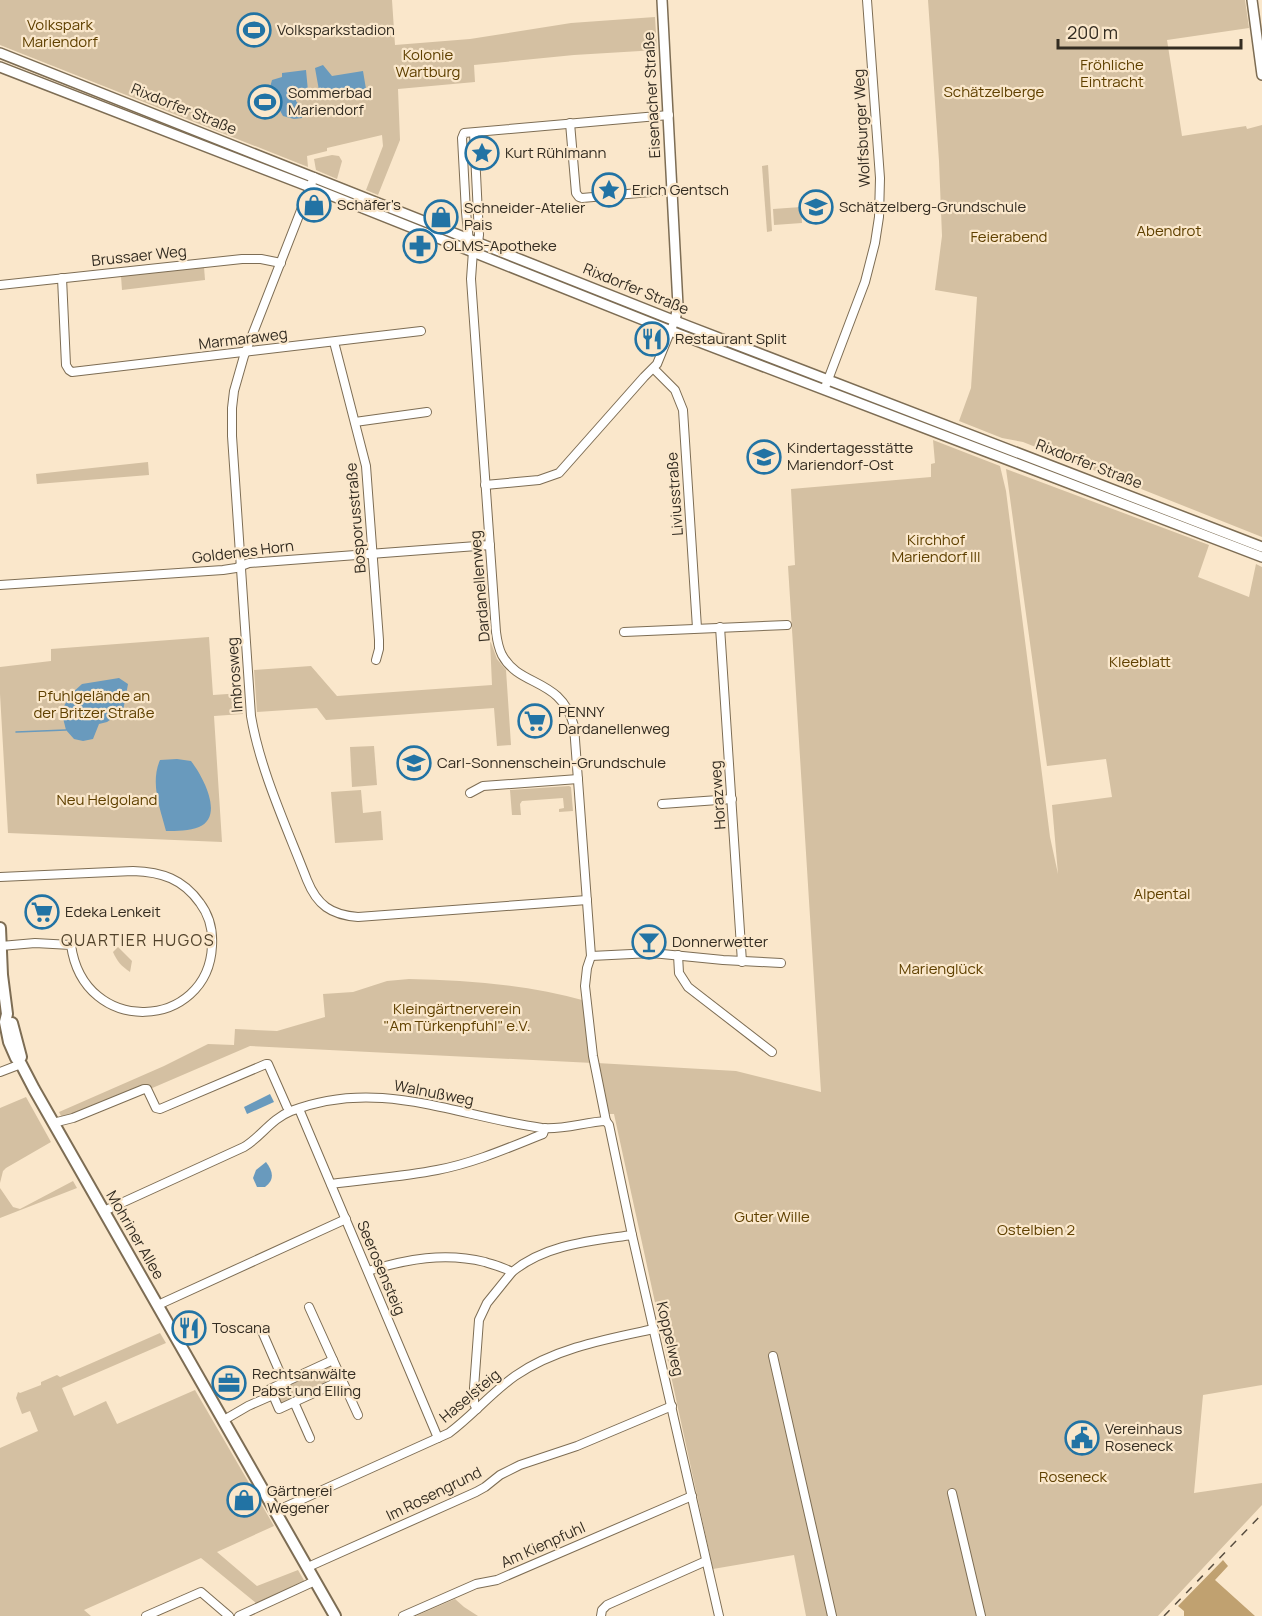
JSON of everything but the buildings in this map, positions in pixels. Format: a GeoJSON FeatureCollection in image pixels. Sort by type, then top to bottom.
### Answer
{"type":"FeatureCollection","features":[{"type":"Feature","properties":{"kind":"main road","name":"Mohriner Allee"},"geometry":{"type":"LineString","coordinates":[[0,928],[1,975],[7,1014],[5,1022],[15,1058],[21,1064],[335,1616]]}},
{"type":"Feature","properties":{"kind":"street","name":"Eisenacher Straße"},"geometry":{"type":"LineString","coordinates":[[654,369],[678,310],[662,0]]}},
{"type":"Feature","properties":{"kind":"street","name":"Wolfsburger Weg"},"geometry":{"type":"LineString","coordinates":[[825,390],[865,282],[879,217],[879,178],[867,0]]}},
{"type":"Feature","properties":{"kind":"street"},"geometry":{"type":"LineString","coordinates":[[1251,0],[1260,45],[1262,75]]}},
{"type":"Feature","properties":{"kind":"street","name":"Rixdorfer Straße"},"geometry":{"type":"LineString","coordinates":[[0,53],[828,380],[1262,547]]}},
{"type":"Feature","properties":{"kind":"street","name":"Rixdorfer Straße"},"geometry":{"type":"LineString","coordinates":[[0,67],[473,251],[646,321],[1262,557]]}},
{"type":"Feature","properties":{"kind":"street"},"geometry":{"type":"LineString","coordinates":[[49,85],[54,74]]}},
{"type":"Feature","properties":{"kind":"street"},"geometry":{"type":"LineString","coordinates":[[473,251],[468,238],[462,135],[669,115]]}},
{"type":"Feature","properties":{"kind":"street"},"geometry":{"type":"LineString","coordinates":[[570,123],[576,193],[579,197],[673,190]]}},
{"type":"Feature","properties":{"kind":"street"},"geometry":{"type":"LineString","coordinates":[[473,251],[479,235],[474,133]]}},
{"type":"Feature","properties":{"kind":"street","name":"Imbrosweg"},"geometry":{"type":"LineString","coordinates":[[314,177],[245,352],[234,391],[232,408],[250,710],[256,743],[310,889],[329,910],[358,917],[587,900]]}},
{"type":"Feature","properties":{"kind":"street","name":"Dardanellenweg"},"geometry":{"type":"LineString","coordinates":[[473,251],[471,279],[498,646],[510,665],[554,693],[567,706],[574,726],[591,956],[585,986],[596,1069]]}},
{"type":"Feature","properties":{"kind":"street","name":"Brussaer Weg"},"geometry":{"type":"LineString","coordinates":[[0,285],[242,259],[261,259],[280,263]]}},
{"type":"Feature","properties":{"kind":"street","name":"Marmaraweg"},"geometry":{"type":"LineString","coordinates":[[62,278],[66,365],[69,370],[76,373],[421,331]]}},
{"type":"Feature","properties":{"kind":"street"},"geometry":{"type":"LineString","coordinates":[[646,321],[651,310]]}},
{"type":"Feature","properties":{"kind":"street","name":"Bosporusstraße"},"geometry":{"type":"LineString","coordinates":[[334,342],[366,466],[380,640],[376,660]]}},
{"type":"Feature","properties":{"kind":"street"},"geometry":{"type":"LineString","coordinates":[[485,485],[539,480],[559,473],[644,377],[654,369]]}},
{"type":"Feature","properties":{"kind":"street","name":"Liviusstraße"},"geometry":{"type":"LineString","coordinates":[[654,369],[675,390],[683,410],[697,628]]}},
{"type":"Feature","properties":{"kind":"street"},"geometry":{"type":"LineString","coordinates":[[355,422],[427,412]]}},
{"type":"Feature","properties":{"kind":"street"},"geometry":{"type":"LineString","coordinates":[[959,442],[963,432]]}},
{"type":"Feature","properties":{"kind":"street","name":"Goldenes Horn"},"geometry":{"type":"LineString","coordinates":[[0,585],[223,570],[249,563],[490,545]]}},
{"type":"Feature","properties":{"kind":"street"},"geometry":{"type":"LineString","coordinates":[[624,632],[787,625]]}},
{"type":"Feature","properties":{"kind":"street","name":"Horazweg"},"geometry":{"type":"LineString","coordinates":[[720,627],[742,962]]}},
{"type":"Feature","properties":{"kind":"street"},"geometry":{"type":"LineString","coordinates":[[470,793],[483,786],[578,779]]}},
{"type":"Feature","properties":{"kind":"street"},"geometry":{"type":"LineString","coordinates":[[662,804],[732,799]]}},
{"type":"Feature","properties":{"kind":"street"},"geometry":{"type":"LineString","coordinates":[[0,877],[150,871],[166,876],[194,894],[204,909],[212,933],[212,956],[197,987],[188,996],[175,1004],[151,1012],[139,1012],[108,1004],[90,989],[82,979],[71,945],[1,946]]}},
{"type":"Feature","properties":{"kind":"street"},"geometry":{"type":"LineString","coordinates":[[591,956],[646,952],[742,962],[781,963]]}},
{"type":"Feature","properties":{"kind":"street"},"geometry":{"type":"LineString","coordinates":[[678,955],[679,973],[684,983],[772,1052]]}},
{"type":"Feature","properties":{"kind":"street"},"geometry":{"type":"LineString","coordinates":[[0,1072],[21,1064]]}},
{"type":"Feature","properties":{"kind":"street"},"geometry":{"type":"LineString","coordinates":[[53,1123],[71,1119],[144,1089],[147,1089],[156,1108],[160,1109],[266,1064],[287,1107]]}},
{"type":"Feature","properties":{"kind":"street","name":"Koppelweg"},"geometry":{"type":"LineString","coordinates":[[596,1069],[718,1616]]}},
{"type":"Feature","properties":{"kind":"street","name":"Walnußweg"},"geometry":{"type":"LineString","coordinates":[[104,1211],[244,1148],[272,1122],[289,1112],[318,1103],[353,1097],[397,1098],[545,1128],[606,1121]]}},
{"type":"Feature","properties":{"kind":"street","name":"Seerosensteig"},"geometry":{"type":"LineString","coordinates":[[299,1108],[438,1438]]}},
{"type":"Feature","properties":{"kind":"street"},"geometry":{"type":"LineString","coordinates":[[331,1184],[428,1172],[470,1162],[543,1134],[545,1128]]}},
{"type":"Feature","properties":{"kind":"street"},"geometry":{"type":"LineString","coordinates":[[158,1305],[346,1219]]}},
{"type":"Feature","properties":{"kind":"street"},"geometry":{"type":"LineString","coordinates":[[477,1409],[474,1404],[474,1388],[479,1320],[487,1303],[512,1272],[534,1258],[569,1244],[632,1235]]}},
{"type":"Feature","properties":{"kind":"street"},"geometry":{"type":"LineString","coordinates":[[368,1271],[410,1260],[445,1257],[470,1259],[502,1267],[512,1272]]}},
{"type":"Feature","properties":{"kind":"street"},"geometry":{"type":"LineString","coordinates":[[309,1307],[358,1415]]}},
{"type":"Feature","properties":{"kind":"street"},"geometry":{"type":"LineString","coordinates":[[261,1329],[284,1382]]}},
{"type":"Feature","properties":{"kind":"street","name":"Haselsteig"},"geometry":{"type":"LineString","coordinates":[[276,1511],[438,1438],[462,1424],[515,1376],[544,1360],[576,1347],[654,1329]]}},
{"type":"Feature","properties":{"kind":"street"},"geometry":{"type":"LineString","coordinates":[[398,1356],[422,1410]]}},
{"type":"Feature","properties":{"kind":"street"},"geometry":{"type":"LineString","coordinates":[[773,1356],[832,1616]]}},
{"type":"Feature","properties":{"kind":"street"},"geometry":{"type":"LineString","coordinates":[[333,1360],[270,1389],[279,1409],[342,1380]]}},
{"type":"Feature","properties":{"kind":"street"},"geometry":{"type":"LineString","coordinates":[[224,1420],[273,1395]]}},
{"type":"Feature","properties":{"kind":"street"},"geometry":{"type":"LineString","coordinates":[[294,1402],[310,1438]]}},
{"type":"Feature","properties":{"kind":"street","name":"Im Rosengrund"},"geometry":{"type":"LineString","coordinates":[[308,1567],[476,1492],[500,1475],[520,1465],[583,1443],[672,1406]]}},
{"type":"Feature","properties":{"kind":"street"},"geometry":{"type":"LineString","coordinates":[[952,1494],[981,1616]]}},
{"type":"Feature","properties":{"kind":"street","name":"Am Kienpfuhl"},"geometry":{"type":"LineString","coordinates":[[403,1616],[476,1584],[497,1580],[692,1496]]}},
{"type":"Feature","properties":{"kind":"street"},"geometry":{"type":"LineString","coordinates":[[601,1616],[602,1610],[607,1605],[706,1561]]}},
{"type":"Feature","properties":{"kind":"street"},"geometry":{"type":"LineString","coordinates":[[238,1616],[315,1581]]}},
{"type":"Feature","properties":{"kind":"street"},"geometry":{"type":"LineString","coordinates":[[145,1616],[201,1592],[229,1616]]}},
{"type":"Feature","properties":{"kind":"green space"},"geometry":{"type":"Polygon","coordinates":[[[0,0],[392,0],[395,45],[470,39],[571,23],[655,17],[657,50],[474,65],[475,82],[398,89],[400,140],[378,195],[366,190],[383,146],[382,135],[327,148],[327,151],[307,156],[308,167],[0,45],[0,0]]]}},
{"type":"Feature","properties":{"kind":"green space"},"geometry":{"type":"Polygon","coordinates":[[[928,0],[1245,0],[1249,28],[1167,40],[1182,136],[1246,126],[1247,129],[1262,125],[1262,537],[1023,442],[1002,438],[959,421],[971,388],[977,297],[935,290],[942,236],[928,0]]]}},
{"type":"Feature","properties":{"kind":"green space"},"geometry":{"type":"Polygon","coordinates":[[[332,155],[339,156],[342,161],[337,179],[316,170],[314,159],[332,155]]]}},
{"type":"Feature","properties":{"kind":"green space"},"geometry":{"type":"Polygon","coordinates":[[[768,165],[772,231],[767,232],[762,166],[768,165]]]}},
{"type":"Feature","properties":{"kind":"green space"},"geometry":{"type":"Polygon","coordinates":[[[801,207],[802,223],[774,225],[773,209],[801,207]]]}},
{"type":"Feature","properties":{"kind":"green space"},"geometry":{"type":"Polygon","coordinates":[[[487,248],[647,312],[646,316],[487,255],[487,248]]]}},
{"type":"Feature","properties":{"kind":"green space"},"geometry":{"type":"Polygon","coordinates":[[[204,267],[205,280],[122,290],[121,276],[204,267]]]}},
{"type":"Feature","properties":{"kind":"green space"},"geometry":{"type":"Polygon","coordinates":[[[971,438],[1262,549],[1262,554],[970,441],[971,438]]]}},
{"type":"Feature","properties":{"kind":"green space"},"geometry":{"type":"Polygon","coordinates":[[[933,440],[1000,466],[1006,491],[1050,837],[1058,874],[1052,805],[1112,797],[1106,759],[1047,766],[1006,469],[1209,545],[1198,577],[1249,597],[1256,564],[1262,567],[1262,1385],[1203,1395],[1194,1493],[1262,1483],[1262,1505],[1158,1616],[806,1616],[794,1555],[713,1569],[614,1114],[607,1114],[597,1063],[736,1071],[821,1092],[788,566],[795,565],[791,489],[931,477],[931,464],[935,463],[933,440]]]}},
{"type":"Feature","properties":{"kind":"green space"},"geometry":{"type":"Polygon","coordinates":[[[148,462],[149,475],[37,484],[36,474],[148,462]]]}},
{"type":"Feature","properties":{"kind":"green space","name":"Pfuhlgelände an der Britzer Straße"},"geometry":{"type":"Polygon","coordinates":[[[209,637],[213,695],[242,693],[243,714],[214,716],[222,842],[8,833],[0,667],[51,661],[51,649],[209,637]]]}},
{"type":"Feature","properties":{"kind":"green space"},"geometry":{"type":"Polygon","coordinates":[[[490,640],[497,659],[506,670],[511,745],[497,746],[494,708],[326,720],[317,708],[257,712],[254,670],[311,666],[337,696],[492,685],[490,640]]]}},
{"type":"Feature","properties":{"kind":"green space"},"geometry":{"type":"Polygon","coordinates":[[[374,746],[377,785],[352,787],[350,747],[374,746]]]}},
{"type":"Feature","properties":{"kind":"green space"},"geometry":{"type":"Polygon","coordinates":[[[571,787],[573,811],[559,812],[559,809],[564,808],[563,798],[522,801],[521,815],[512,815],[510,790],[571,787]]]}},
{"type":"Feature","properties":{"kind":"green space"},"geometry":{"type":"Polygon","coordinates":[[[361,790],[363,813],[381,811],[383,840],[335,843],[331,792],[361,790]]]}},
{"type":"Feature","properties":{"kind":"green space"},"geometry":{"type":"Polygon","coordinates":[[[118,947],[132,961],[130,972],[118,961],[113,952],[118,947]]]}},
{"type":"Feature","properties":{"kind":"green space","name":"Kleingärtnerverein \"Am Türkenpfuhl\" e.V."},"geometry":{"type":"Polygon","coordinates":[[[409,979],[498,984],[586,1001],[593,1063],[250,1046],[150,1089],[63,1120],[59,1112],[208,1044],[234,1045],[235,1029],[277,1031],[325,1017],[323,994],[353,992],[387,981],[409,979]]]}},
{"type":"Feature","properties":{"kind":"green space"},"geometry":{"type":"Polygon","coordinates":[[[26,1097],[51,1142],[6,1168],[0,1183],[0,1108],[26,1097]]]}},
{"type":"Feature","properties":{"kind":"green space"},"geometry":{"type":"Polygon","coordinates":[[[73,1181],[77,1188],[0,1218],[0,1188],[13,1207],[20,1209],[73,1181]]]}},
{"type":"Feature","properties":{"kind":"green space"},"geometry":{"type":"Polygon","coordinates":[[[160,1333],[166,1343],[62,1388],[74,1416],[106,1401],[117,1424],[195,1390],[274,1526],[217,1552],[257,1586],[298,1570],[305,1582],[256,1603],[201,1558],[84,1610],[91,1616],[0,1616],[0,1448],[38,1431],[30,1411],[22,1414],[16,1398],[18,1392],[41,1385],[41,1382],[57,1375],[60,1377],[160,1333]]]}},
{"type":"Feature","properties":{"kind":"green space"},"geometry":{"type":"Polygon","coordinates":[[[329,1365],[332,1366],[336,1379],[283,1404],[279,1402],[275,1390],[294,1380],[297,1382],[308,1377],[309,1374],[329,1365]]]}},
{"type":"Feature","properties":{"kind":"green space"},"geometry":{"type":"Polygon","coordinates":[[[455,1599],[478,1616],[416,1616],[455,1599]]]}},
{"type":"Feature","properties":{"kind":"shaded area"},"geometry":{"type":"Polygon","coordinates":[[[1223,1560],[1228,1566],[1215,1580],[1255,1616],[1184,1616],[1184,1611],[1178,1606],[1223,1560]]]}},
{"type":"Feature","properties":{"kind":"water"},"geometry":{"type":"Polygon","coordinates":[[[323,65],[332,76],[363,71],[366,89],[320,96],[315,68],[323,65]]]}},
{"type":"Feature","properties":{"kind":"water"},"geometry":{"type":"Polygon","coordinates":[[[306,70],[308,91],[295,94],[296,101],[304,111],[302,118],[294,119],[283,116],[269,91],[272,80],[282,77],[282,73],[306,70]]]}},
{"type":"Feature","properties":{"kind":"water"},"geometry":{"type":"Polygon","coordinates":[[[119,678],[128,684],[123,711],[107,722],[99,724],[93,739],[83,741],[74,739],[66,730],[63,718],[64,706],[71,694],[82,684],[119,678]]]}},
{"type":"Feature","properties":{"kind":"water"},"geometry":{"type":"Polygon","coordinates":[[[160,760],[191,761],[196,767],[209,795],[210,814],[207,822],[199,827],[166,831],[157,796],[157,769],[160,760]]]}},
{"type":"Feature","properties":{"kind":"water"},"geometry":{"type":"Polygon","coordinates":[[[270,1094],[274,1102],[247,1114],[244,1107],[270,1094]]]}},
{"type":"Feature","properties":{"kind":"water"},"geometry":{"type":"Polygon","coordinates":[[[266,1162],[272,1178],[265,1187],[257,1187],[253,1178],[256,1170],[266,1162]]]}},
{"type":"Feature","properties":{"kind":"waterway"},"geometry":{"type":"LineString","coordinates":[[16,732],[66,730]]}},
{"type":"Feature","properties":{"kind":"railway"},"geometry":{"type":"LineString","coordinates":[[1164,1616],[1262,1514]]}},
{"type":"Feature","properties":{"kind":"place","name":"Volksparkstadion"},"geometry":{"type":"Point","coordinates":[254,30]}},
{"type":"Feature","properties":{"kind":"place","name":"Sommerbad Mariendorf"},"geometry":{"type":"Point","coordinates":[265,102]}},
{"type":"Feature","properties":{"kind":"place","name":"Kurt Rühlmann"},"geometry":{"type":"Point","coordinates":[482,153]}},
{"type":"Feature","properties":{"kind":"place","name":"Erich Gentsch"},"geometry":{"type":"Point","coordinates":[609,190]}},
{"type":"Feature","properties":{"kind":"place","name":"Schäfer's"},"geometry":{"type":"Point","coordinates":[314,205]}},
{"type":"Feature","properties":{"kind":"place","name":"Schätzelberg-Grundschule"},"geometry":{"type":"Point","coordinates":[816,207]}},
{"type":"Feature","properties":{"kind":"place","name":"Schneider-Atelier Pais"},"geometry":{"type":"Point","coordinates":[441,217]}},
{"type":"Feature","properties":{"kind":"place","name":"OLMS-Apotheke"},"geometry":{"type":"Point","coordinates":[420,246]}},
{"type":"Feature","properties":{"kind":"place","name":"Restaurant Split"},"geometry":{"type":"Point","coordinates":[652,339]}},
{"type":"Feature","properties":{"kind":"place","name":"Kindertagesstätte Mariendorf-Ost"},"geometry":{"type":"Point","coordinates":[764,457]}},
{"type":"Feature","properties":{"kind":"place","name":"PENNY Dardanellenweg"},"geometry":{"type":"Point","coordinates":[535,721]}},
{"type":"Feature","properties":{"kind":"place","name":"Carl-Sonnenschein-Grundschule"},"geometry":{"type":"Point","coordinates":[414,763]}},
{"type":"Feature","properties":{"kind":"place","name":"Edeka Lenkeit"},"geometry":{"type":"Point","coordinates":[42,912]}},
{"type":"Feature","properties":{"kind":"place","name":"Donnerwetter"},"geometry":{"type":"Point","coordinates":[649,942]}},
{"type":"Feature","properties":{"kind":"place","name":"Toscana"},"geometry":{"type":"Point","coordinates":[189,1328]}},
{"type":"Feature","properties":{"kind":"place","name":"Rechtsanwälte Pabst und Elling"},"geometry":{"type":"Point","coordinates":[229,1383]}},
{"type":"Feature","properties":{"kind":"place","name":"Vereinhaus Roseneck"},"geometry":{"type":"Point","coordinates":[1082,1438]}},
{"type":"Feature","properties":{"kind":"place","name":"Gärtnerei Wegener"},"geometry":{"type":"Point","coordinates":[244,1500]}},
{"type":"Feature","properties":{"kind":"district","name":"QUARTIER HUGOS"},"geometry":{"type":"Point","coordinates":[138,940]}},
{"type":"Feature","properties":{"kind":"park label","name":"Volkspark Mariendorf"},"geometry":{"type":"Point","coordinates":[60,34]}},
{"type":"Feature","properties":{"kind":"park label","name":"Kolonie Wartburg"},"geometry":{"type":"Point","coordinates":[428,64]}},
{"type":"Feature","properties":{"kind":"park label","name":"Fröhliche Eintracht"},"geometry":{"type":"Point","coordinates":[1112,74]}},
{"type":"Feature","properties":{"kind":"park label","name":"Schätzelberge"},"geometry":{"type":"Point","coordinates":[994,92]}},
{"type":"Feature","properties":{"kind":"park label","name":"Abendrot"},"geometry":{"type":"Point","coordinates":[1169,231]}},
{"type":"Feature","properties":{"kind":"park label","name":"Feierabend"},"geometry":{"type":"Point","coordinates":[1009,237]}},
{"type":"Feature","properties":{"kind":"park label","name":"Kirchhof Mariendorf III"},"geometry":{"type":"Point","coordinates":[936,548]}},
{"type":"Feature","properties":{"kind":"park label","name":"Kleeblatt"},"geometry":{"type":"Point","coordinates":[1140,662]}},
{"type":"Feature","properties":{"kind":"park label","name":"Neu Helgoland"},"geometry":{"type":"Point","coordinates":[107,800]}},
{"type":"Feature","properties":{"kind":"park label","name":"Alpental"},"geometry":{"type":"Point","coordinates":[1162,894]}},
{"type":"Feature","properties":{"kind":"park label","name":"Marienglück"},"geometry":{"type":"Point","coordinates":[941,969]}},
{"type":"Feature","properties":{"kind":"park label","name":"Guter Wille"},"geometry":{"type":"Point","coordinates":[772,1217]}},
{"type":"Feature","properties":{"kind":"park label","name":"Ostelbien 2"},"geometry":{"type":"Point","coordinates":[1036,1230]}},
{"type":"Feature","properties":{"kind":"park label","name":"Roseneck"},"geometry":{"type":"Point","coordinates":[1073,1477]}}]}
